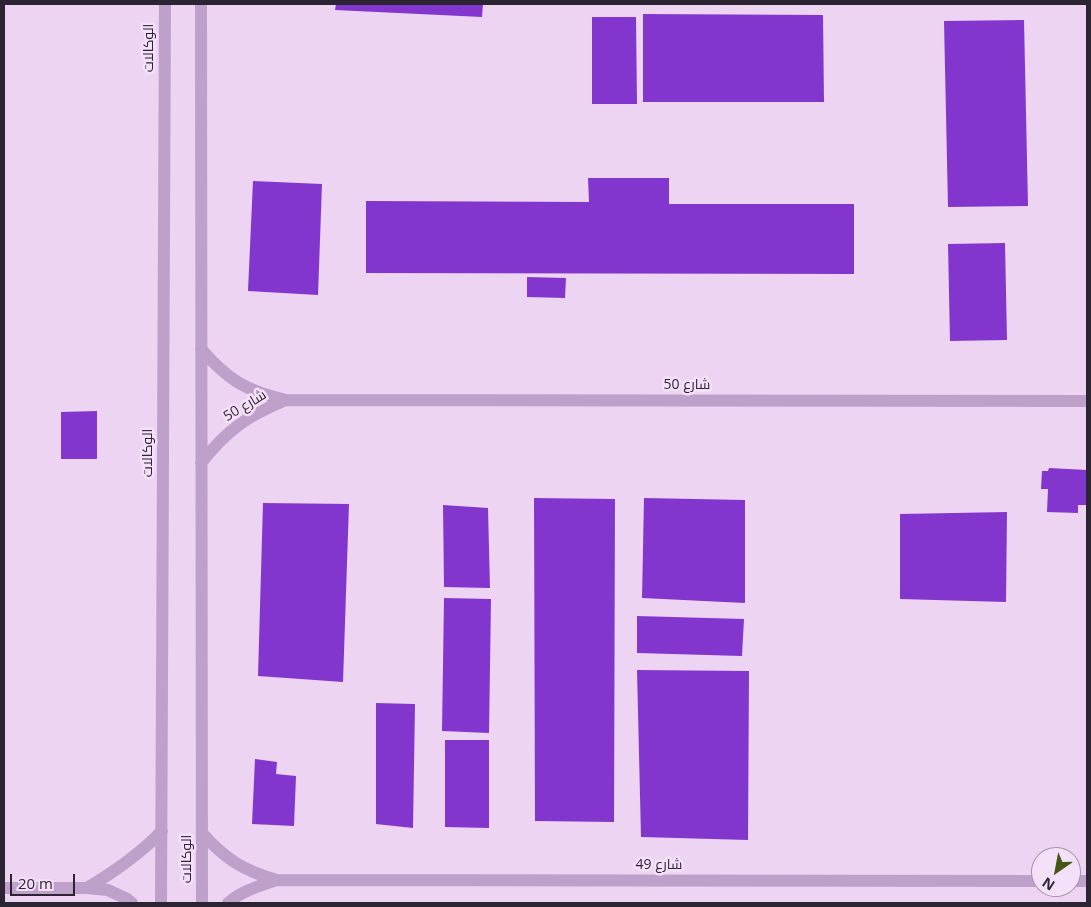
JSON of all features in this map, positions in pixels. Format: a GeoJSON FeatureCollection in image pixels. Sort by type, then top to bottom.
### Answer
{"type":"FeatureCollection","features":[{"type":"Feature","properties":{"kind":"street","name":"الوكالات"},"geometry":{"type":"LineString","coordinates":[[162,903],[164,4]]}},
{"type":"Feature","properties":{"kind":"street","name":"الوكالات"},"geometry":{"type":"LineString","coordinates":[[201,4],[202,903]]}},
{"type":"Feature","properties":{"kind":"street","name":"شارع 50"},"geometry":{"type":"LineString","coordinates":[[200,349],[217,368],[238,384],[261,394],[286,400],[1087,400]]}},
{"type":"Feature","properties":{"kind":"street","name":"شارع 50"},"geometry":{"type":"LineString","coordinates":[[201,463],[218,442],[238,424],[261,410],[286,400]]}},
{"type":"Feature","properties":{"kind":"street"},"geometry":{"type":"LineString","coordinates":[[87,888],[108,876],[146,848],[162,831]]}},
{"type":"Feature","properties":{"kind":"street","name":"شارع 49"},"geometry":{"type":"LineString","coordinates":[[202,833],[217,850],[235,864],[255,874],[277,880],[1031,881]]}},
{"type":"Feature","properties":{"kind":"street","name":"شارع 49"},"geometry":{"type":"LineString","coordinates":[[228,903],[235,897],[255,887],[277,880]]}},
{"type":"Feature","properties":{"kind":"street"},"geometry":{"type":"LineString","coordinates":[[4,888],[87,888],[108,890],[132,903]]}},
{"type":"Feature","properties":{"kind":"building"},"geometry":{"type":"Polygon","coordinates":[[[336,4],[483,4],[482,17],[335,10],[336,4]]]}},
{"type":"Feature","properties":{"kind":"building"},"geometry":{"type":"Polygon","coordinates":[[[643,14],[823,15],[824,102],[643,102],[643,14]]]}},
{"type":"Feature","properties":{"kind":"building"},"geometry":{"type":"Polygon","coordinates":[[[592,17],[636,17],[637,104],[592,104],[592,17]]]}},
{"type":"Feature","properties":{"kind":"building"},"geometry":{"type":"Polygon","coordinates":[[[1024,20],[1028,206],[948,207],[944,21],[1024,20]]]}},
{"type":"Feature","properties":{"kind":"building"},"geometry":{"type":"Polygon","coordinates":[[[588,178],[669,178],[669,204],[854,204],[854,274],[366,273],[366,201],[589,202],[588,178]]]}},
{"type":"Feature","properties":{"kind":"building"},"geometry":{"type":"Polygon","coordinates":[[[253,181],[322,184],[318,295],[248,291],[253,181]]]}},
{"type":"Feature","properties":{"kind":"building"},"geometry":{"type":"Polygon","coordinates":[[[1005,243],[1007,340],[950,341],[948,244],[1005,243]]]}},
{"type":"Feature","properties":{"kind":"building"},"geometry":{"type":"Polygon","coordinates":[[[527,277],[566,278],[565,298],[527,297],[527,277]]]}},
{"type":"Feature","properties":{"kind":"building"},"geometry":{"type":"Polygon","coordinates":[[[97,411],[97,459],[61,459],[61,412],[97,411]]]}},
{"type":"Feature","properties":{"kind":"building"},"geometry":{"type":"Polygon","coordinates":[[[1049,468],[1087,470],[1087,505],[1078,505],[1078,513],[1047,512],[1048,489],[1041,489],[1042,471],[1048,471],[1049,468]]]}},
{"type":"Feature","properties":{"kind":"building"},"geometry":{"type":"Polygon","coordinates":[[[534,498],[615,499],[614,822],[535,821],[534,498]]]}},
{"type":"Feature","properties":{"kind":"building"},"geometry":{"type":"Polygon","coordinates":[[[644,498],[745,500],[745,603],[642,598],[644,498]]]}},
{"type":"Feature","properties":{"kind":"building"},"geometry":{"type":"Polygon","coordinates":[[[263,503],[349,504],[343,682],[258,676],[263,503]]]}},
{"type":"Feature","properties":{"kind":"building"},"geometry":{"type":"Polygon","coordinates":[[[443,505],[488,508],[490,588],[444,587],[443,505]]]}},
{"type":"Feature","properties":{"kind":"building"},"geometry":{"type":"Polygon","coordinates":[[[1007,512],[1006,602],[900,599],[900,514],[1007,512]]]}},
{"type":"Feature","properties":{"kind":"building"},"geometry":{"type":"Polygon","coordinates":[[[444,598],[491,599],[489,733],[442,731],[444,598]]]}},
{"type":"Feature","properties":{"kind":"building"},"geometry":{"type":"Polygon","coordinates":[[[637,616],[744,619],[742,656],[637,653],[637,616]]]}},
{"type":"Feature","properties":{"kind":"building"},"geometry":{"type":"Polygon","coordinates":[[[637,670],[749,671],[748,840],[641,837],[637,670]]]}},
{"type":"Feature","properties":{"kind":"building"},"geometry":{"type":"Polygon","coordinates":[[[376,703],[415,704],[413,828],[376,824],[376,703]]]}},
{"type":"Feature","properties":{"kind":"building"},"geometry":{"type":"Polygon","coordinates":[[[445,740],[489,740],[489,828],[445,827],[445,740]]]}},
{"type":"Feature","properties":{"kind":"building"},"geometry":{"type":"Polygon","coordinates":[[[255,759],[277,762],[276,774],[296,776],[294,826],[252,824],[255,759]]]}}]}
